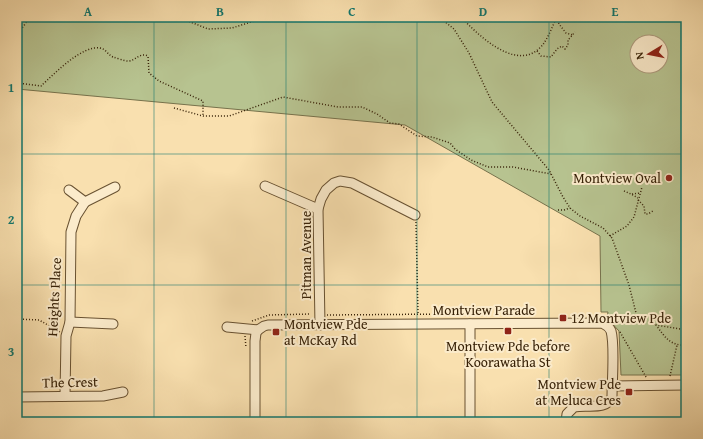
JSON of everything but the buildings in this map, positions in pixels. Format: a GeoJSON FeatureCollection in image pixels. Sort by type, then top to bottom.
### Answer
{"type":"FeatureCollection","features":[{"type":"Feature","properties":{"kind":"street","name":"Pitman Avenue"},"geometry":{"type":"LineString","coordinates":[[320,325],[318,209],[326,190],[334,183],[340,181],[352,183],[416,215]]}},
{"type":"Feature","properties":{"kind":"street"},"geometry":{"type":"LineString","coordinates":[[265,186],[318,209]]}},
{"type":"Feature","properties":{"kind":"street"},"geometry":{"type":"LineString","coordinates":[[69,190],[85,202],[115,187]]}},
{"type":"Feature","properties":{"kind":"street","name":"Heights Place"},"geometry":{"type":"LineString","coordinates":[[65,396],[66,336],[70,322],[71,232],[76,216],[85,202]]}},
{"type":"Feature","properties":{"kind":"street"},"geometry":{"type":"LineString","coordinates":[[70,322],[113,324]]}},
{"type":"Feature","properties":{"kind":"street","name":"Montview Parade"},"geometry":{"type":"LineString","coordinates":[[227,327],[258,330],[268,325],[602,323],[607,325],[610,330],[612,340],[612,386]]}},
{"type":"Feature","properties":{"kind":"street"},"geometry":{"type":"LineString","coordinates":[[470,324],[470,422]]}},
{"type":"Feature","properties":{"kind":"street"},"geometry":{"type":"LineString","coordinates":[[255,422],[255,336],[258,330]]}},
{"type":"Feature","properties":{"kind":"street"},"geometry":{"type":"LineString","coordinates":[[566,422],[567,414],[574,407],[607,404],[612,398],[612,386],[686,386]]}},
{"type":"Feature","properties":{"kind":"street","name":"The Crest"},"geometry":{"type":"LineString","coordinates":[[17,397],[102,396],[123,392]]}},
{"type":"Feature","properties":{"kind":"path"},"geometry":{"type":"LineString","coordinates":[[17,36],[28,20],[35,17]]}},
{"type":"Feature","properties":{"kind":"path"},"geometry":{"type":"LineString","coordinates":[[178,17],[208,30],[232,28],[267,17]]}},
{"type":"Feature","properties":{"kind":"path"},"geometry":{"type":"LineString","coordinates":[[439,17],[454,28],[469,54],[492,102],[551,174],[570,208],[580,216],[603,228],[610,236],[629,285],[636,313]]}},
{"type":"Feature","properties":{"kind":"path"},"geometry":{"type":"LineString","coordinates":[[461,17],[489,42],[518,56],[526,56],[537,51],[544,43],[557,17]]}},
{"type":"Feature","properties":{"kind":"path"},"geometry":{"type":"LineString","coordinates":[[557,17],[559,24],[566,33],[573,35]]}},
{"type":"Feature","properties":{"kind":"path"},"geometry":{"type":"LineString","coordinates":[[537,51],[541,56],[551,57],[557,49],[562,46],[565,49],[568,45],[568,40],[575,32]]}},
{"type":"Feature","properties":{"kind":"path"},"geometry":{"type":"LineString","coordinates":[[17,83],[41,86],[78,54],[91,49],[100,48],[105,50],[112,57],[128,61],[145,54],[148,56],[149,60],[149,73],[159,81],[203,101],[203,116]]}},
{"type":"Feature","properties":{"kind":"path"},"geometry":{"type":"LineString","coordinates":[[174,108],[203,116],[229,116],[283,97],[338,107],[362,107],[377,114],[390,123],[399,124],[417,136],[432,137],[450,143],[455,149],[471,160],[488,167],[513,167],[551,174]]}},
{"type":"Feature","properties":{"kind":"path"},"geometry":{"type":"LineString","coordinates":[[610,236],[627,226],[634,217],[642,187]]}},
{"type":"Feature","properties":{"kind":"path"},"geometry":{"type":"LineString","coordinates":[[624,191],[638,199],[644,206],[646,214],[653,211]]}},
{"type":"Feature","properties":{"kind":"path"},"geometry":{"type":"LineString","coordinates":[[631,194],[640,193]]}},
{"type":"Feature","properties":{"kind":"path"},"geometry":{"type":"LineString","coordinates":[[558,210],[570,208]]}},
{"type":"Feature","properties":{"kind":"path"},"geometry":{"type":"LineString","coordinates":[[416,215],[418,314]]}},
{"type":"Feature","properties":{"kind":"path"},"geometry":{"type":"LineString","coordinates":[[17,319],[39,320],[66,336]]}},
{"type":"Feature","properties":{"kind":"path"},"geometry":{"type":"LineString","coordinates":[[642,323],[653,320],[665,337],[677,346],[686,345]]}},
{"type":"Feature","properties":{"kind":"path"},"geometry":{"type":"LineString","coordinates":[[656,325],[686,330]]}},
{"type":"Feature","properties":{"kind":"path"},"geometry":{"type":"LineString","coordinates":[[617,327],[645,377],[651,377]]}},
{"type":"Feature","properties":{"kind":"path"},"geometry":{"type":"LineString","coordinates":[[664,377],[670,376],[677,346]]}},
{"type":"Feature","properties":{"kind":"green space"},"geometry":{"type":"Polygon","coordinates":[[[17,17],[686,17],[686,375],[621,375],[619,331],[607,318],[608,312],[601,312],[600,236],[405,125],[17,89],[17,17]]]}},
{"type":"Feature","properties":{"kind":"place","name":"Montview Oval"},"geometry":{"type":"Point","coordinates":[669,178]}},
{"type":"Feature","properties":{"kind":"place","name":"12 Montview Pde"},"geometry":{"type":"Point","coordinates":[563,318]}},
{"type":"Feature","properties":{"kind":"place","name":"Montview Pde before Koorawatha St"},"geometry":{"type":"Point","coordinates":[508,331]}},
{"type":"Feature","properties":{"kind":"place","name":"Montview Pde at McKay Rd"},"geometry":{"type":"Point","coordinates":[276,332]}},
{"type":"Feature","properties":{"kind":"place","name":"Montview Pde at Meluca Cres"},"geometry":{"type":"Point","coordinates":[629,392]}}]}
